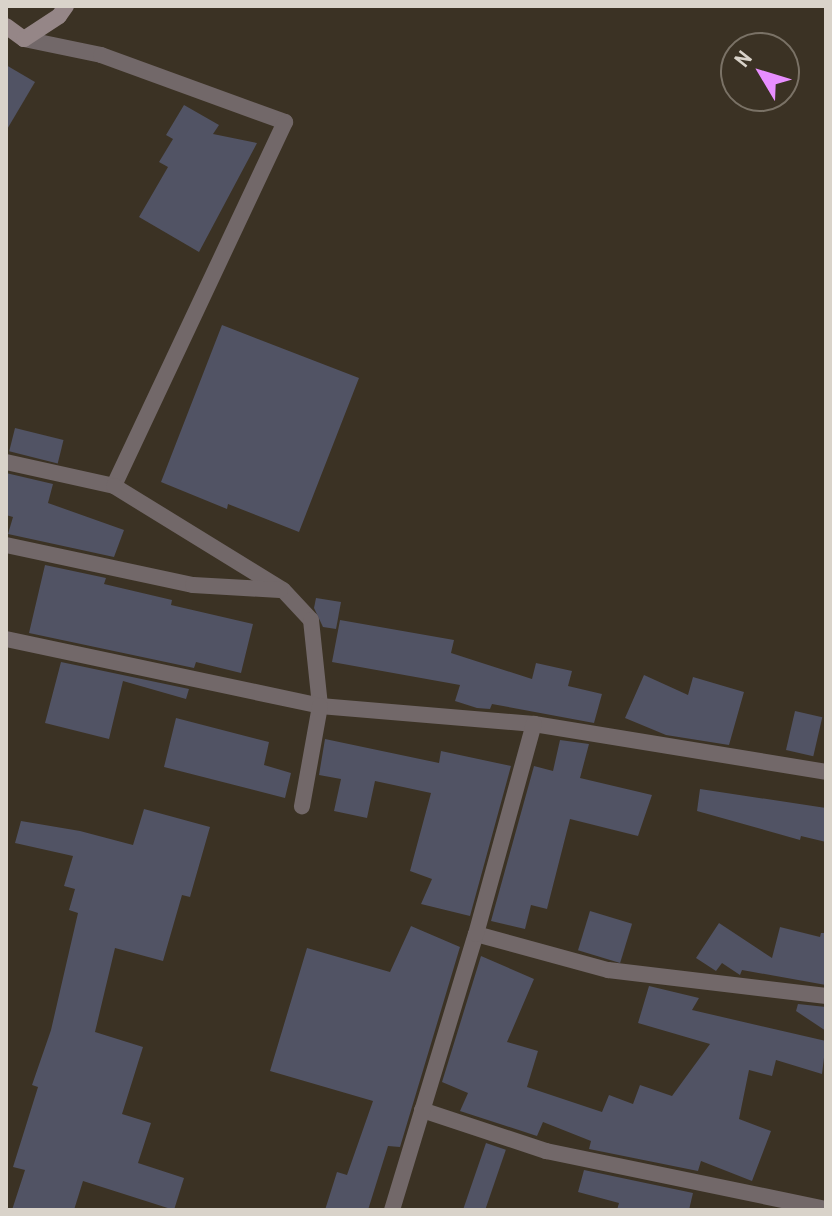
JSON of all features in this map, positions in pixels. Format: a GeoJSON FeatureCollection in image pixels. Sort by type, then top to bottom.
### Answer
{"type":"FeatureCollection","features":[{"type":"Feature","properties":{"kind":"street"},"geometry":{"type":"LineString","coordinates":[[24,39],[59,16],[66,6]]}},
{"type":"Feature","properties":{"kind":"street"},"geometry":{"type":"LineString","coordinates":[[6,26],[24,39],[101,55],[285,122],[114,486]]}},
{"type":"Feature","properties":{"kind":"street"},"geometry":{"type":"LineString","coordinates":[[6,462],[114,486],[283,590],[311,620],[320,706],[302,806]]}},
{"type":"Feature","properties":{"kind":"street"},"geometry":{"type":"LineString","coordinates":[[6,545],[193,585],[283,590]]}},
{"type":"Feature","properties":{"kind":"street"},"geometry":{"type":"LineString","coordinates":[[6,639],[320,706],[534,724],[826,772]]}},
{"type":"Feature","properties":{"kind":"street"},"geometry":{"type":"LineString","coordinates":[[392,1210],[476,934],[534,724]]}},
{"type":"Feature","properties":{"kind":"street"},"geometry":{"type":"LineString","coordinates":[[476,934],[608,970],[826,996]]}},
{"type":"Feature","properties":{"kind":"street"},"geometry":{"type":"LineString","coordinates":[[422,1110],[546,1151],[826,1209]]}},
{"type":"Feature","properties":{"kind":"building"},"geometry":{"type":"Polygon","coordinates":[[[6,65],[35,82],[6,131],[6,65]]]}},
{"type":"Feature","properties":{"kind":"building"},"geometry":{"type":"Polygon","coordinates":[[[184,105],[219,125],[213,134],[257,143],[199,252],[139,217],[168,167],[159,162],[173,139],[166,135],[184,105]]]}},
{"type":"Feature","properties":{"kind":"building"},"geometry":{"type":"Polygon","coordinates":[[[222,325],[359,378],[299,532],[228,504],[227,509],[161,482],[222,325]]]}},
{"type":"Feature","properties":{"kind":"building"},"geometry":{"type":"Polygon","coordinates":[[[15,428],[64,440],[58,463],[9,451],[15,428]]]}},
{"type":"Feature","properties":{"kind":"building"},"geometry":{"type":"Polygon","coordinates":[[[6,473],[53,484],[48,503],[124,530],[114,557],[8,534],[13,517],[6,515],[6,473]]]}},
{"type":"Feature","properties":{"kind":"building"},"geometry":{"type":"Polygon","coordinates":[[[45,565],[106,578],[104,584],[172,600],[171,605],[253,624],[241,673],[196,662],[194,668],[29,633],[45,565]]]}},
{"type":"Feature","properties":{"kind":"building"},"geometry":{"type":"Polygon","coordinates":[[[316,598],[341,602],[336,629],[323,627],[314,608],[316,598]]]}},
{"type":"Feature","properties":{"kind":"building"},"geometry":{"type":"Polygon","coordinates":[[[340,620],[454,640],[451,653],[532,679],[536,663],[572,671],[568,686],[602,694],[594,723],[492,704],[490,709],[477,708],[455,701],[460,685],[332,662],[340,620]]]}},
{"type":"Feature","properties":{"kind":"building"},"geometry":{"type":"Polygon","coordinates":[[[61,662],[189,689],[186,699],[123,681],[109,739],[45,723],[61,662]]]}},
{"type":"Feature","properties":{"kind":"building"},"geometry":{"type":"Polygon","coordinates":[[[644,675],[688,695],[693,677],[744,692],[729,745],[666,735],[625,718],[644,675]]]}},
{"type":"Feature","properties":{"kind":"building"},"geometry":{"type":"Polygon","coordinates":[[[795,711],[822,717],[813,756],[786,750],[795,711]]]}},
{"type":"Feature","properties":{"kind":"building"},"geometry":{"type":"Polygon","coordinates":[[[176,718],[269,742],[264,765],[291,773],[285,798],[164,767],[176,718]]]}},
{"type":"Feature","properties":{"kind":"building"},"geometry":{"type":"Polygon","coordinates":[[[325,739],[439,763],[441,751],[511,766],[470,916],[421,904],[432,879],[410,871],[431,793],[375,781],[367,818],[334,811],[341,779],[319,775],[325,739]]]}},
{"type":"Feature","properties":{"kind":"building"},"geometry":{"type":"Polygon","coordinates":[[[560,740],[589,744],[580,778],[652,795],[638,836],[570,819],[547,909],[531,905],[525,929],[491,921],[534,766],[553,771],[560,740]]]}},
{"type":"Feature","properties":{"kind":"building"},"geometry":{"type":"Polygon","coordinates":[[[700,789],[826,808],[826,842],[801,836],[800,840],[697,811],[700,789]]]}},
{"type":"Feature","properties":{"kind":"building"},"geometry":{"type":"Polygon","coordinates":[[[144,809],[210,827],[190,897],[182,895],[163,961],[115,948],[95,1032],[143,1047],[122,1114],[151,1123],[138,1163],[184,1178],[174,1210],[83,1181],[74,1210],[12,1210],[25,1170],[13,1167],[38,1087],[32,1085],[51,1030],[78,913],[69,910],[75,889],[64,886],[73,856],[15,843],[21,821],[80,831],[133,845],[144,809]]]}},
{"type":"Feature","properties":{"kind":"building"},"geometry":{"type":"Polygon","coordinates":[[[590,911],[632,924],[620,963],[578,950],[590,911]]]}},
{"type":"Feature","properties":{"kind":"building"},"geometry":{"type":"Polygon","coordinates":[[[719,923],[772,958],[780,927],[820,937],[821,933],[826,933],[826,985],[742,970],[740,975],[722,963],[716,971],[696,958],[719,923]]]}},
{"type":"Feature","properties":{"kind":"building"},"geometry":{"type":"Polygon","coordinates":[[[411,926],[460,947],[400,1147],[388,1146],[368,1210],[325,1210],[337,1172],[347,1175],[373,1101],[270,1071],[307,948],[390,972],[411,926]]]}},
{"type":"Feature","properties":{"kind":"building"},"geometry":{"type":"Polygon","coordinates":[[[481,956],[534,979],[507,1042],[538,1051],[527,1087],[602,1112],[609,1095],[633,1104],[640,1085],[672,1096],[710,1044],[638,1023],[649,986],[699,998],[692,1010],[826,1041],[822,1074],[776,1060],[772,1076],[749,1070],[739,1119],[771,1131],[752,1181],[701,1161],[698,1171],[589,1149],[591,1141],[543,1122],[537,1136],[460,1111],[468,1093],[442,1082],[481,956]]]}},
{"type":"Feature","properties":{"kind":"building"},"geometry":{"type":"Polygon","coordinates":[[[798,1004],[826,1007],[826,1031],[796,1011],[798,1004]]]}},
{"type":"Feature","properties":{"kind":"building"},"geometry":{"type":"Polygon","coordinates":[[[486,1143],[506,1150],[485,1210],[463,1209],[486,1143]]]}},
{"type":"Feature","properties":{"kind":"building"},"geometry":{"type":"Polygon","coordinates":[[[584,1170],[693,1193],[689,1210],[617,1210],[619,1203],[578,1192],[584,1170]]]}}]}
